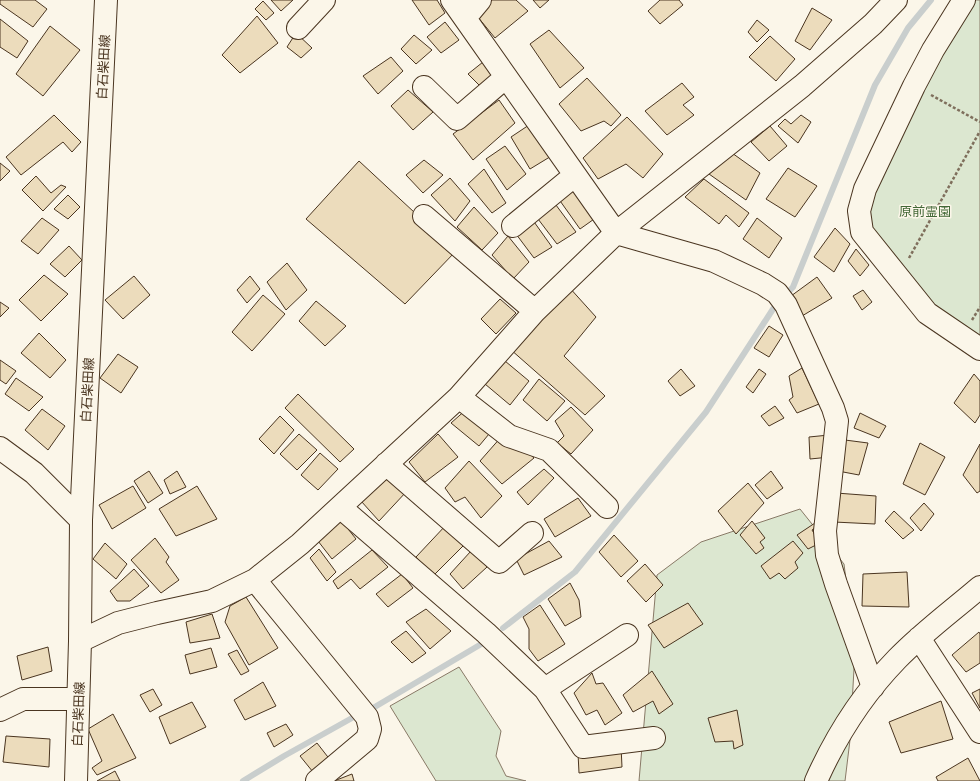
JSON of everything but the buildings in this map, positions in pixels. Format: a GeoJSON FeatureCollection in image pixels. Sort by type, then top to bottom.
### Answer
{"type":"FeatureCollection","features":[{"type":"Feature","properties":{"kind":"street","name":"白石柴田線"},"geometry":{"type":"LineString","coordinates":[[76,781],[80,641],[81,520],[106,0]]}},
{"type":"Feature","properties":{"kind":"street"},"geometry":{"type":"LineString","coordinates":[[298,28],[324,0]]}},
{"type":"Feature","properties":{"kind":"street"},"geometry":{"type":"LineString","coordinates":[[452,0],[574,176],[616,233],[714,261],[763,284],[781,299],[833,408],[837,421],[825,531],[827,555],[873,687]]}},
{"type":"Feature","properties":{"kind":"street"},"geometry":{"type":"LineString","coordinates":[[465,18],[480,0]]}},
{"type":"Feature","properties":{"kind":"street"},"geometry":{"type":"LineString","coordinates":[[80,641],[118,623],[212,601],[255,580],[300,544],[459,397],[535,311],[616,233],[802,86],[873,24],[896,0]]}},
{"type":"Feature","properties":{"kind":"street"},"geometry":{"type":"LineString","coordinates":[[964,0],[933,50],[914,86],[865,189],[859,212],[862,232],[927,313],[980,349]]}},
{"type":"Feature","properties":{"kind":"street"},"geometry":{"type":"LineString","coordinates":[[424,87],[457,119],[506,77]]}},
{"type":"Feature","properties":{"kind":"street"},"geometry":{"type":"LineString","coordinates":[[513,226],[574,176]]}},
{"type":"Feature","properties":{"kind":"street"},"geometry":{"type":"LineString","coordinates":[[424,216],[535,311]]}},
{"type":"Feature","properties":{"kind":"street"},"geometry":{"type":"LineString","coordinates":[[459,397],[509,436],[549,450],[608,507]]}},
{"type":"Feature","properties":{"kind":"street"},"geometry":{"type":"LineString","coordinates":[[0,448],[34,472],[81,520]]}},
{"type":"Feature","properties":{"kind":"street"},"geometry":{"type":"LineString","coordinates":[[386,464],[499,562],[532,533]]}},
{"type":"Feature","properties":{"kind":"street"},"geometry":{"type":"LineString","coordinates":[[340,507],[486,633],[545,689],[582,747],[654,738]]}},
{"type":"Feature","properties":{"kind":"street"},"geometry":{"type":"LineString","coordinates":[[255,580],[367,718],[370,729],[367,738],[317,781]]}},
{"type":"Feature","properties":{"kind":"street"},"geometry":{"type":"LineString","coordinates":[[816,781],[827,756],[847,722],[873,687],[896,660],[919,638],[980,587]]}},
{"type":"Feature","properties":{"kind":"street"},"geometry":{"type":"LineString","coordinates":[[545,689],[627,635]]}},
{"type":"Feature","properties":{"kind":"street"},"geometry":{"type":"LineString","coordinates":[[919,638],[980,732]]}},
{"type":"Feature","properties":{"kind":"street"},"geometry":{"type":"LineString","coordinates":[[0,710],[23,699],[78,699]]}},
{"type":"Feature","properties":{"kind":"path"},"geometry":{"type":"LineString","coordinates":[[914,86],[980,122]]}},
{"type":"Feature","properties":{"kind":"path"},"geometry":{"type":"LineString","coordinates":[[898,278],[980,131]]}},
{"type":"Feature","properties":{"kind":"green space","name":"原前霊園"},"geometry":{"type":"Polygon","coordinates":[[[969,0],[980,0],[980,342],[932,309],[870,230],[864,212],[881,171],[969,0]]]}},
{"type":"Feature","properties":{"kind":"green space"},"geometry":{"type":"Polygon","coordinates":[[[800,509],[844,564],[855,651],[850,740],[845,781],[639,781],[657,575],[701,542],[800,509]]]}},
{"type":"Feature","properties":{"kind":"green space"},"geometry":{"type":"Polygon","coordinates":[[[459,667],[501,731],[496,756],[506,776],[526,781],[436,781],[390,706],[459,667]]]}},
{"type":"Feature","properties":{"kind":"waterway"},"geometry":{"type":"LineString","coordinates":[[503,628],[575,572],[706,412],[773,309],[793,287],[875,85],[908,28],[931,0]]}},
{"type":"Feature","properties":{"kind":"waterway"},"geometry":{"type":"LineString","coordinates":[[373,708],[483,643]]}},
{"type":"Feature","properties":{"kind":"waterway"},"geometry":{"type":"LineString","coordinates":[[243,781],[352,718]]}}]}
